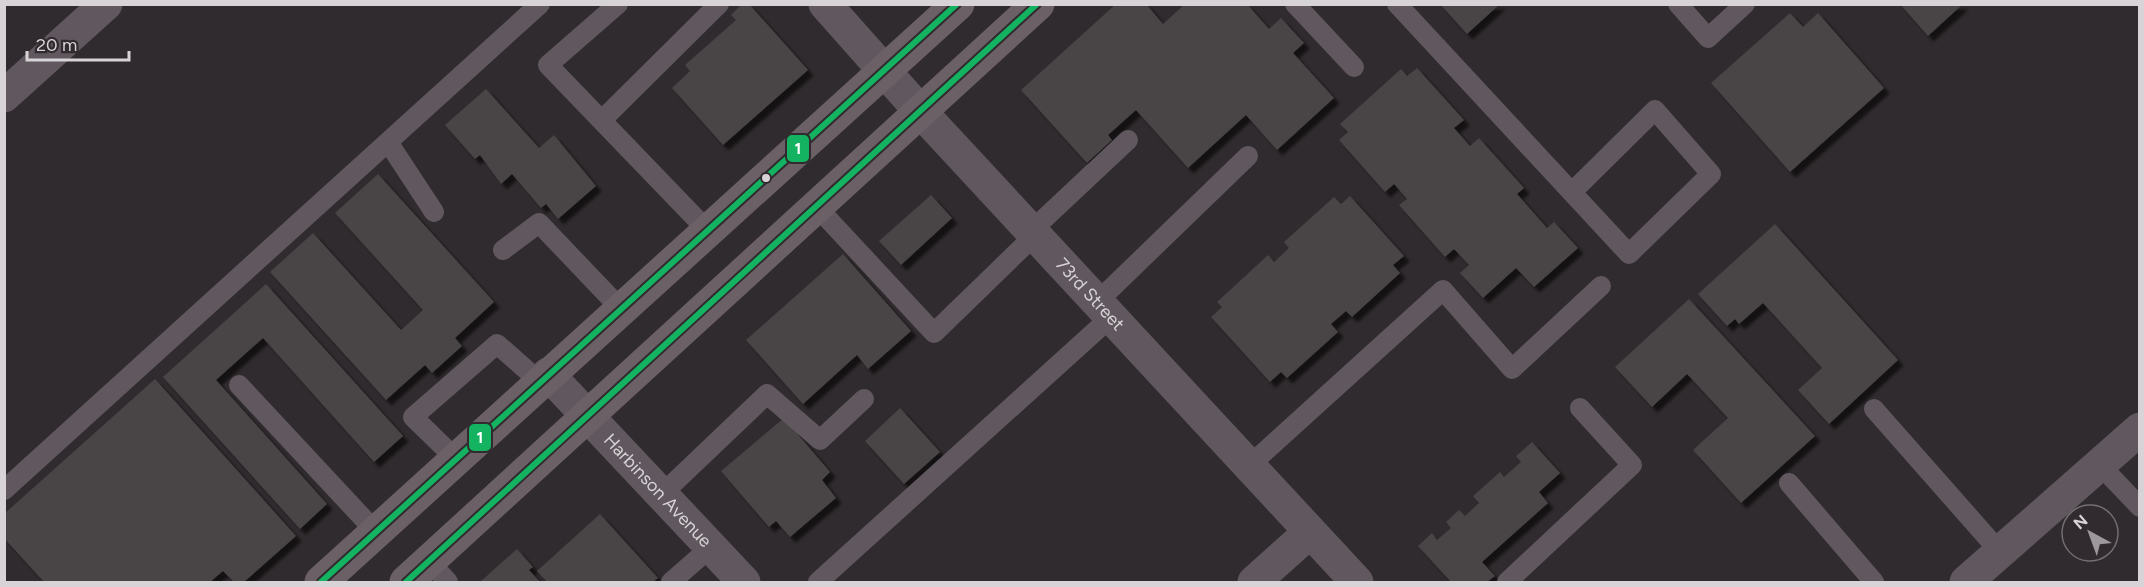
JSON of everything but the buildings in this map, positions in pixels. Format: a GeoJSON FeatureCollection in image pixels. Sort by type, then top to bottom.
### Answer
{"type":"FeatureCollection","features":[{"type":"Feature","properties":{"kind":"main road"},"geometry":{"type":"LineString","coordinates":[[321,582],[958,4]]}},
{"type":"Feature","properties":{"kind":"main road"},"geometry":{"type":"LineString","coordinates":[[428,575],[588,415],[1038,4]]}},
{"type":"Feature","properties":{"kind":"street"},"geometry":{"type":"LineString","coordinates":[[4,96],[106,4]]}},
{"type":"Feature","properties":{"kind":"street","name":"73rd Street"},"geometry":{"type":"LineString","coordinates":[[825,4],[920,111],[1357,582]]}},
{"type":"Feature","properties":{"kind":"street","name":"Harbinson Avenue"},"geometry":{"type":"LineString","coordinates":[[544,378],[588,415],[744,582]]}},
{"type":"Feature","properties":{"kind":"street"},"geometry":{"type":"LineString","coordinates":[[1966,582],[2139,429]]}},
{"type":"Feature","properties":{"kind":"street"},"geometry":{"type":"LineString","coordinates":[[1254,582],[1310,532]]}},
{"type":"Feature","properties":{"kind":"lane"},"geometry":{"type":"LineString","coordinates":[[4,490],[540,4]]}},
{"type":"Feature","properties":{"kind":"lane"},"geometry":{"type":"LineString","coordinates":[[618,4],[548,65],[708,231]]}},
{"type":"Feature","properties":{"kind":"lane"},"geometry":{"type":"LineString","coordinates":[[602,120],[719,4]]}},
{"type":"Feature","properties":{"kind":"lane"},"geometry":{"type":"LineString","coordinates":[[1295,4],[1354,67]]}},
{"type":"Feature","properties":{"kind":"lane"},"geometry":{"type":"LineString","coordinates":[[1397,4],[1629,254],[1711,174],[1655,110],[1572,192]]}},
{"type":"Feature","properties":{"kind":"lane"},"geometry":{"type":"LineString","coordinates":[[1678,4],[1708,38],[1745,4]]}},
{"type":"Feature","properties":{"kind":"lane"},"geometry":{"type":"LineString","coordinates":[[816,206],[933,333],[1128,140]]}},
{"type":"Feature","properties":{"kind":"lane"},"geometry":{"type":"LineString","coordinates":[[388,142],[434,212]]}},
{"type":"Feature","properties":{"kind":"lane"},"geometry":{"type":"LineString","coordinates":[[818,582],[1104,309],[1248,156]]}},
{"type":"Feature","properties":{"kind":"lane"},"geometry":{"type":"LineString","coordinates":[[503,250],[539,223],[621,309]]}},
{"type":"Feature","properties":{"kind":"lane"},"geometry":{"type":"LineString","coordinates":[[1250,465],[1443,290],[1512,369],[1601,286]]}},
{"type":"Feature","properties":{"kind":"lane"},"geometry":{"type":"LineString","coordinates":[[456,459],[413,417],[497,344],[544,378]]}},
{"type":"Feature","properties":{"kind":"lane"},"geometry":{"type":"LineString","coordinates":[[239,385],[376,532]]}},
{"type":"Feature","properties":{"kind":"lane"},"geometry":{"type":"LineString","coordinates":[[662,494],[767,394],[820,440],[864,399]]}},
{"type":"Feature","properties":{"kind":"lane"},"geometry":{"type":"LineString","coordinates":[[1507,582],[1632,465],[1580,408]]}},
{"type":"Feature","properties":{"kind":"lane"},"geometry":{"type":"LineString","coordinates":[[1874,409],[2000,552]]}},
{"type":"Feature","properties":{"kind":"lane"},"geometry":{"type":"LineString","coordinates":[[2099,464],[2139,507]]}},
{"type":"Feature","properties":{"kind":"lane"},"geometry":{"type":"LineString","coordinates":[[1789,483],[1874,582]]}},
{"type":"Feature","properties":{"kind":"lane"},"geometry":{"type":"LineString","coordinates":[[671,582],[711,547]]}},
{"type":"Feature","properties":{"kind":"transit line","name":"1"},"geometry":{"type":"LineString","coordinates":[[321,582],[957,4]]}},
{"type":"Feature","properties":{"kind":"transit line","name":"1"},"geometry":{"type":"LineString","coordinates":[[406,582],[1037,4]]}}]}
